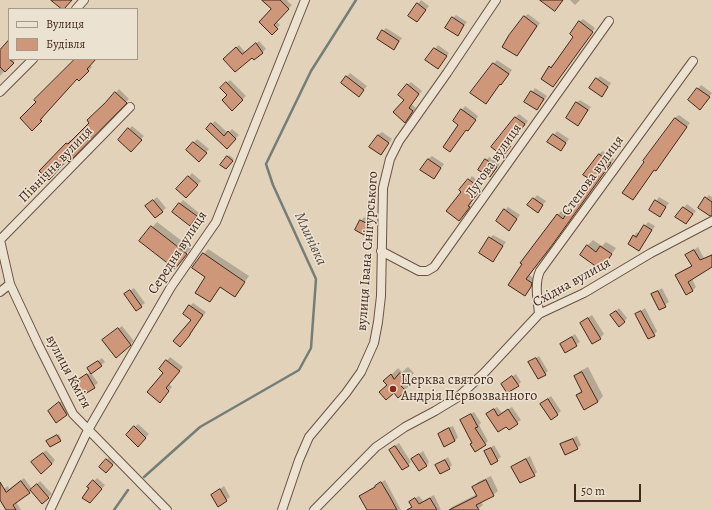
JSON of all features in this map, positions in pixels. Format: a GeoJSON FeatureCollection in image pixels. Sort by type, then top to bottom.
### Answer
{"type":"FeatureCollection","features":[{"type":"Feature","properties":{"kind":"street"},"geometry":{"type":"LineString","coordinates":[[77,8],[84,0]]}},
{"type":"Feature","properties":{"kind":"street","name":"Середня вулиця"},"geometry":{"type":"LineString","coordinates":[[50,510],[88,430],[171,287],[216,222],[306,0]]}},
{"type":"Feature","properties":{"kind":"street","name":"вулиця Івана Снігурського"},"geometry":{"type":"LineString","coordinates":[[282,510],[299,460],[309,437],[346,393],[361,372],[374,343],[378,322],[380,296],[383,188],[390,159],[399,141],[496,0]]}},
{"type":"Feature","properties":{"kind":"street","name":"Лугова вулиця"},"geometry":{"type":"LineString","coordinates":[[381,251],[419,271],[427,271],[434,267],[609,21]]}},
{"type":"Feature","properties":{"kind":"street"},"geometry":{"type":"LineString","coordinates":[[0,92],[32,60]]}},
{"type":"Feature","properties":{"kind":"street","name":"Степова вулиця"},"geometry":{"type":"LineString","coordinates":[[539,314],[537,278],[540,272],[693,61]]}},
{"type":"Feature","properties":{"kind":"street","name":"Північна вулиця"},"geometry":{"type":"LineString","coordinates":[[0,240],[130,107]]}},
{"type":"Feature","properties":{"kind":"street","name":"Східна вулиця"},"geometry":{"type":"LineString","coordinates":[[314,510],[376,447],[405,426],[435,411],[458,397],[484,373],[539,314],[584,293],[651,253],[712,221]]}},
{"type":"Feature","properties":{"kind":"street","name":"вулиця Кмітя"},"geometry":{"type":"LineString","coordinates":[[0,240],[10,284],[73,414],[167,510]]}},
{"type":"Feature","properties":{"kind":"street"},"geometry":{"type":"LineString","coordinates":[[0,292],[10,284]]}},
{"type":"Feature","properties":{"kind":"building"},"geometry":{"type":"Polygon","coordinates":[[[51,0],[72,0],[65,8],[61,8],[51,0]]]}},
{"type":"Feature","properties":{"kind":"building"},"geometry":{"type":"Polygon","coordinates":[[[262,0],[280,0],[289,9],[274,25],[278,29],[272,35],[259,22],[271,9],[262,0]]]}},
{"type":"Feature","properties":{"kind":"building"},"geometry":{"type":"Polygon","coordinates":[[[540,0],[563,0],[555,11],[540,0]]]}},
{"type":"Feature","properties":{"kind":"building"},"geometry":{"type":"Polygon","coordinates":[[[417,3],[426,10],[417,22],[408,16],[417,3]]]}},
{"type":"Feature","properties":{"kind":"building"},"geometry":{"type":"Polygon","coordinates":[[[524,16],[537,26],[517,56],[502,47],[509,35],[524,16]]]}},
{"type":"Feature","properties":{"kind":"building"},"geometry":{"type":"Polygon","coordinates":[[[452,17],[464,25],[458,36],[445,28],[452,17]]]}},
{"type":"Feature","properties":{"kind":"building"},"geometry":{"type":"Polygon","coordinates":[[[579,21],[593,32],[553,87],[541,79],[549,66],[551,68],[573,37],[570,34],[579,21]]]}},
{"type":"Feature","properties":{"kind":"building"},"geometry":{"type":"Polygon","coordinates":[[[382,30],[399,41],[394,50],[377,39],[382,30]]]}},
{"type":"Feature","properties":{"kind":"building"},"geometry":{"type":"Polygon","coordinates":[[[8,41],[8,60],[14,63],[5,72],[0,67],[0,50],[8,41]]]}},
{"type":"Feature","properties":{"kind":"building"},"geometry":{"type":"Polygon","coordinates":[[[256,43],[263,53],[254,60],[252,58],[235,72],[223,59],[236,47],[242,54],[256,43]]]}},
{"type":"Feature","properties":{"kind":"building"},"geometry":{"type":"Polygon","coordinates":[[[434,48],[447,56],[438,69],[425,60],[434,48]]]}},
{"type":"Feature","properties":{"kind":"building"},"geometry":{"type":"Polygon","coordinates":[[[74,60],[95,60],[87,69],[89,71],[79,81],[77,79],[32,131],[20,118],[36,102],[34,100],[74,60]]]}},
{"type":"Feature","properties":{"kind":"building"},"geometry":{"type":"Polygon","coordinates":[[[493,63],[509,74],[486,104],[470,93],[493,63]]]}},
{"type":"Feature","properties":{"kind":"building"},"geometry":{"type":"Polygon","coordinates":[[[346,76],[364,90],[359,97],[341,83],[346,76]]]}},
{"type":"Feature","properties":{"kind":"building"},"geometry":{"type":"Polygon","coordinates":[[[596,78],[608,87],[602,97],[589,88],[596,78]]]}},
{"type":"Feature","properties":{"kind":"building"},"geometry":{"type":"Polygon","coordinates":[[[226,82],[243,100],[232,111],[222,100],[227,95],[220,88],[226,82]]]}},
{"type":"Feature","properties":{"kind":"building"},"geometry":{"type":"Polygon","coordinates":[[[407,84],[419,94],[409,108],[413,111],[405,123],[393,112],[404,100],[398,95],[407,84]]]}},
{"type":"Feature","properties":{"kind":"building"},"geometry":{"type":"Polygon","coordinates":[[[697,88],[710,97],[700,110],[688,100],[697,88]]]}},
{"type":"Feature","properties":{"kind":"building"},"geometry":{"type":"Polygon","coordinates":[[[531,91],[544,99],[537,110],[524,102],[531,91]]]}},
{"type":"Feature","properties":{"kind":"building"},"geometry":{"type":"Polygon","coordinates":[[[115,92],[127,103],[69,162],[67,160],[49,180],[39,171],[66,143],[68,144],[89,123],[87,120],[115,92]]]}},
{"type":"Feature","properties":{"kind":"building"},"geometry":{"type":"Polygon","coordinates":[[[576,102],[588,110],[578,126],[566,118],[576,102]]]}},
{"type":"Feature","properties":{"kind":"building"},"geometry":{"type":"Polygon","coordinates":[[[461,109],[476,120],[468,131],[466,130],[450,152],[443,147],[458,125],[453,121],[461,109]]]}},
{"type":"Feature","properties":{"kind":"building"},"geometry":{"type":"Polygon","coordinates":[[[515,117],[525,124],[503,156],[491,147],[515,117]]]}},
{"type":"Feature","properties":{"kind":"building"},"geometry":{"type":"Polygon","coordinates":[[[675,118],[687,127],[656,171],[654,170],[633,200],[622,193],[644,162],[643,161],[675,118]]]}},
{"type":"Feature","properties":{"kind":"building"},"geometry":{"type":"Polygon","coordinates":[[[211,123],[224,136],[228,131],[236,139],[227,149],[206,129],[211,123]]]}},
{"type":"Feature","properties":{"kind":"building"},"geometry":{"type":"Polygon","coordinates":[[[128,128],[142,140],[131,152],[118,140],[128,128]]]}},
{"type":"Feature","properties":{"kind":"building"},"geometry":{"type":"Polygon","coordinates":[[[553,134],[566,143],[561,151],[547,142],[553,134]]]}},
{"type":"Feature","properties":{"kind":"building"},"geometry":{"type":"Polygon","coordinates":[[[378,135],[389,143],[381,155],[369,147],[378,135]]]}},
{"type":"Feature","properties":{"kind":"building"},"geometry":{"type":"Polygon","coordinates":[[[193,142],[207,153],[199,162],[186,150],[193,142]]]}},
{"type":"Feature","properties":{"kind":"building"},"geometry":{"type":"Polygon","coordinates":[[[599,154],[611,163],[526,279],[532,283],[525,296],[508,285],[522,264],[520,263],[557,214],[563,219],[577,197],[575,195],[588,178],[583,175],[599,154]]]}},
{"type":"Feature","properties":{"kind":"building"},"geometry":{"type":"Polygon","coordinates":[[[227,156],[233,161],[226,169],[220,165],[227,156]]]}},
{"type":"Feature","properties":{"kind":"building"},"geometry":{"type":"Polygon","coordinates":[[[428,159],[441,168],[434,179],[420,170],[428,159]]]}},
{"type":"Feature","properties":{"kind":"building"},"geometry":{"type":"Polygon","coordinates":[[[485,159],[497,167],[490,177],[478,170],[485,159]]]}},
{"type":"Feature","properties":{"kind":"building"},"geometry":{"type":"Polygon","coordinates":[[[188,176],[198,185],[186,198],[176,189],[188,176]]]}},
{"type":"Feature","properties":{"kind":"building"},"geometry":{"type":"Polygon","coordinates":[[[468,179],[481,189],[459,221],[446,211],[461,192],[459,190],[468,179]]]}},
{"type":"Feature","properties":{"kind":"building"},"geometry":{"type":"Polygon","coordinates":[[[705,197],[712,202],[712,216],[698,208],[705,197]]]}},
{"type":"Feature","properties":{"kind":"building"},"geometry":{"type":"Polygon","coordinates":[[[533,198],[543,205],[538,213],[527,205],[533,198]]]}},
{"type":"Feature","properties":{"kind":"building"},"geometry":{"type":"Polygon","coordinates":[[[153,200],[163,212],[155,218],[145,206],[153,200]]]}},
{"type":"Feature","properties":{"kind":"building"},"geometry":{"type":"Polygon","coordinates":[[[655,200],[666,207],[660,217],[649,210],[655,200]]]}},
{"type":"Feature","properties":{"kind":"building"},"geometry":{"type":"Polygon","coordinates":[[[179,203],[197,216],[190,226],[172,212],[179,203]]]}},
{"type":"Feature","properties":{"kind":"building"},"geometry":{"type":"Polygon","coordinates":[[[683,207],[693,214],[686,224],[675,217],[683,207]]]}},
{"type":"Feature","properties":{"kind":"building"},"geometry":{"type":"Polygon","coordinates":[[[504,209],[517,219],[509,231],[496,221],[504,209]]]}},
{"type":"Feature","properties":{"kind":"building"},"geometry":{"type":"Polygon","coordinates":[[[360,220],[370,225],[364,235],[355,230],[360,220]]]}},
{"type":"Feature","properties":{"kind":"building"},"geometry":{"type":"Polygon","coordinates":[[[644,225],[652,230],[639,251],[628,244],[633,235],[636,237],[644,225]]]}},
{"type":"Feature","properties":{"kind":"building"},"geometry":{"type":"Polygon","coordinates":[[[151,226],[187,254],[175,269],[139,241],[151,226]]]}},
{"type":"Feature","properties":{"kind":"building"},"geometry":{"type":"Polygon","coordinates":[[[489,237],[503,246],[493,262],[479,253],[489,237]]]}},
{"type":"Feature","properties":{"kind":"building"},"geometry":{"type":"Polygon","coordinates":[[[587,245],[596,252],[600,246],[612,254],[601,270],[580,255],[587,245]]]}},
{"type":"Feature","properties":{"kind":"building"},"geometry":{"type":"Polygon","coordinates":[[[694,250],[700,260],[712,255],[712,267],[688,282],[693,291],[686,295],[675,275],[692,266],[685,255],[694,250]]]}},
{"type":"Feature","properties":{"kind":"building"},"geometry":{"type":"Polygon","coordinates":[[[203,253],[245,282],[235,297],[220,287],[210,302],[195,293],[205,277],[192,268],[203,253]]]}},
{"type":"Feature","properties":{"kind":"building"},"geometry":{"type":"Polygon","coordinates":[[[130,290],[142,307],[136,311],[124,294],[130,290]]]}},
{"type":"Feature","properties":{"kind":"building"},"geometry":{"type":"Polygon","coordinates":[[[658,291],[666,307],[659,310],[651,294],[658,291]]]}},
{"type":"Feature","properties":{"kind":"building"},"geometry":{"type":"Polygon","coordinates":[[[189,305],[203,315],[180,347],[173,341],[191,320],[183,314],[189,305]]]}},
{"type":"Feature","properties":{"kind":"building"},"geometry":{"type":"Polygon","coordinates":[[[616,311],[625,322],[619,327],[610,315],[616,311]]]}},
{"type":"Feature","properties":{"kind":"building"},"geometry":{"type":"Polygon","coordinates":[[[641,311],[655,336],[648,339],[635,314],[641,311]]]}},
{"type":"Feature","properties":{"kind":"building"},"geometry":{"type":"Polygon","coordinates":[[[588,318],[601,339],[592,344],[580,323],[588,318]]]}},
{"type":"Feature","properties":{"kind":"building"},"geometry":{"type":"Polygon","coordinates":[[[118,328],[131,345],[116,358],[102,340],[118,328]]]}},
{"type":"Feature","properties":{"kind":"building"},"geometry":{"type":"Polygon","coordinates":[[[572,337],[577,346],[565,353],[560,344],[572,337]]]}},
{"type":"Feature","properties":{"kind":"building"},"geometry":{"type":"Polygon","coordinates":[[[536,358],[546,375],[538,379],[528,362],[536,358]]]}},
{"type":"Feature","properties":{"kind":"building"},"geometry":{"type":"Polygon","coordinates":[[[166,360],[180,371],[166,388],[169,391],[160,403],[147,392],[163,373],[159,369],[166,360]]]}},
{"type":"Feature","properties":{"kind":"building"},"geometry":{"type":"Polygon","coordinates":[[[98,361],[102,366],[91,374],[87,368],[98,361]]]}},
{"type":"Feature","properties":{"kind":"building"},"geometry":{"type":"Polygon","coordinates":[[[582,372],[598,402],[584,410],[576,395],[582,392],[574,376],[582,372]]]}},
{"type":"Feature","properties":{"kind":"building","name":"Церква святого Андрія Первозванного"},"geometry":{"type":"Polygon","coordinates":[[[400,373],[407,381],[401,386],[406,391],[398,398],[394,393],[386,400],[379,392],[387,385],[383,381],[391,374],[394,379],[400,373]]]}},
{"type":"Feature","properties":{"kind":"building"},"geometry":{"type":"Polygon","coordinates":[[[87,374],[95,388],[83,395],[75,382],[87,374]]]}},
{"type":"Feature","properties":{"kind":"building"},"geometry":{"type":"Polygon","coordinates":[[[512,376],[519,386],[507,393],[501,384],[512,376]]]}},
{"type":"Feature","properties":{"kind":"building"},"geometry":{"type":"Polygon","coordinates":[[[548,399],[558,415],[551,420],[540,404],[548,399]]]}},
{"type":"Feature","properties":{"kind":"building"},"geometry":{"type":"Polygon","coordinates":[[[59,402],[67,415],[56,423],[48,411],[59,402]]]}},
{"type":"Feature","properties":{"kind":"building"},"geometry":{"type":"Polygon","coordinates":[[[494,409],[498,416],[508,409],[518,424],[509,430],[506,427],[498,432],[486,414],[494,409]]]}},
{"type":"Feature","properties":{"kind":"building"},"geometry":{"type":"Polygon","coordinates":[[[471,414],[478,427],[475,428],[486,445],[475,452],[460,420],[471,414]]]}},
{"type":"Feature","properties":{"kind":"building"},"geometry":{"type":"Polygon","coordinates":[[[134,426],[146,438],[138,447],[126,435],[134,426]]]}},
{"type":"Feature","properties":{"kind":"building"},"geometry":{"type":"Polygon","coordinates":[[[449,428],[455,441],[444,447],[438,434],[449,428]]]}},
{"type":"Feature","properties":{"kind":"building"},"geometry":{"type":"Polygon","coordinates":[[[57,435],[61,441],[50,447],[46,441],[57,435]]]}},
{"type":"Feature","properties":{"kind":"building"},"geometry":{"type":"Polygon","coordinates":[[[573,439],[578,449],[565,455],[560,444],[573,439]]]}},
{"type":"Feature","properties":{"kind":"building"},"geometry":{"type":"Polygon","coordinates":[[[395,446],[409,466],[402,470],[389,450],[395,446]]]}},
{"type":"Feature","properties":{"kind":"building"},"geometry":{"type":"Polygon","coordinates":[[[491,448],[498,461],[491,465],[484,451],[491,448]]]}},
{"type":"Feature","properties":{"kind":"building"},"geometry":{"type":"Polygon","coordinates":[[[43,453],[52,464],[41,474],[31,462],[43,453]]]}},
{"type":"Feature","properties":{"kind":"building"},"geometry":{"type":"Polygon","coordinates":[[[419,454],[427,466],[419,471],[411,459],[419,454]]]}},
{"type":"Feature","properties":{"kind":"building"},"geometry":{"type":"Polygon","coordinates":[[[106,459],[113,465],[106,473],[99,467],[106,459]]]}},
{"type":"Feature","properties":{"kind":"building"},"geometry":{"type":"Polygon","coordinates":[[[526,459],[535,476],[520,483],[511,467],[526,459]]]}},
{"type":"Feature","properties":{"kind":"building"},"geometry":{"type":"Polygon","coordinates":[[[445,460],[450,469],[440,474],[435,465],[445,460]]]}},
{"type":"Feature","properties":{"kind":"building"},"geometry":{"type":"Polygon","coordinates":[[[93,480],[102,489],[90,503],[82,498],[89,488],[87,487],[93,480]]]}},
{"type":"Feature","properties":{"kind":"building"},"geometry":{"type":"Polygon","coordinates":[[[486,480],[494,496],[476,505],[479,510],[449,510],[477,496],[472,487],[486,480]]]}},
{"type":"Feature","properties":{"kind":"building"},"geometry":{"type":"Polygon","coordinates":[[[21,481],[30,493],[13,505],[16,510],[6,510],[0,500],[0,482],[6,492],[21,481]]]}},
{"type":"Feature","properties":{"kind":"building"},"geometry":{"type":"Polygon","coordinates":[[[381,482],[397,510],[367,510],[359,496],[381,482]]]}},
{"type":"Feature","properties":{"kind":"building"},"geometry":{"type":"Polygon","coordinates":[[[37,484],[49,498],[42,504],[30,490],[37,484]]]}},
{"type":"Feature","properties":{"kind":"building"},"geometry":{"type":"Polygon","coordinates":[[[220,489],[227,501],[218,507],[211,495],[220,489]]]}},
{"type":"Feature","properties":{"kind":"building"},"geometry":{"type":"Polygon","coordinates":[[[415,498],[419,504],[430,498],[437,510],[407,510],[412,507],[409,502],[415,498]]]}},
{"type":"Feature","properties":{"kind":"waterway","name":"Млинівка"},"geometry":{"type":"LineString","coordinates":[[144,477],[200,427],[299,370],[311,348],[316,279],[273,185],[266,164],[311,71],[356,0]]}},
{"type":"Feature","properties":{"kind":"waterway","name":"Млинівка"},"geometry":{"type":"LineString","coordinates":[[114,510],[128,490]]}},
{"type":"Feature","properties":{"kind":"place","name":"Церква святого Андрія Первозванного"},"geometry":{"type":"Point","coordinates":[393,389]}}]}
